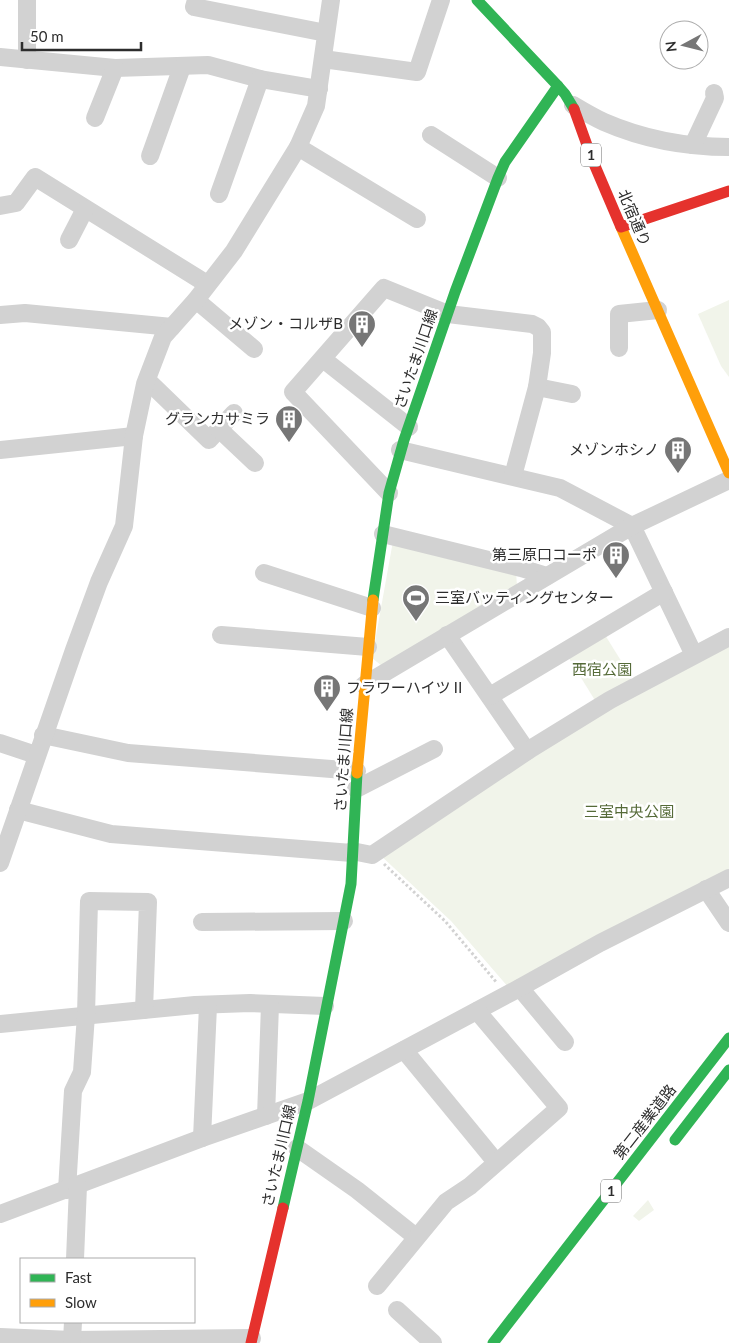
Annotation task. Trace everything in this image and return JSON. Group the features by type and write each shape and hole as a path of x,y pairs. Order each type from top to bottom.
{"main road":[{"name":"北宿通り","path":"477,0 567,95 573,105 621,227 729,473"},
{"name":"さいたま川口線","path":"252,1340 308,1101 325,1006 351,884 356,780 364,685 372,608 389,493 400,450 498,178 505,162 558,86"},
{"path":"621,227 729,191"},
{"name":"第二産業道路","path":"493,1343 729,1038"},
{"path":"668,1148 729,1070"}],"street":[{"path":"27,0 27,60"},
{"path":"196,0 194,7 326,33"},
{"path":"0,863 36,755 99,582 124,526 134,436 147,380 163,337 196,300 234,250 298,147 316,106 331,0"},
{"path":"323,59 417,72 441,0"},
{"path":"0,57 115,68 208,65 260,80 318,89"},
{"path":"150,156 182,67"},
{"path":"95,118 115,68"},
{"path":"219,194 260,80"},
{"path":"693,145 715,98 714,93"},
{"path":"573,105 604,122 661,140 693,145 729,147"},
{"path":"431,135 498,178"},
{"path":"298,147 417,218"},
{"path":"0,206 16,203 35,177 207,284"},
{"path":"69,240 85,209"},
{"path":"389,493 293,392 384,288 448,314 538,326 542,332 543,339 537,387 513,476"},
{"path":"196,300 254,349"},
{"path":"619,348 619,314 658,310"},
{"path":"0,315 25,313 172,328"},
{"path":"323,359 409,427"},
{"path":"147,380 209,440 234,413"},
{"path":"537,387 572,394"},
{"path":"219,429 255,463"},
{"path":"0,450 134,436"},
{"path":"400,450 560,488 632,526 694,655"},
{"path":"364,685 632,526 729,480"},
{"path":"383,534 547,576"},
{"path":"264,573 372,608"},
{"path":"490,696 664,592"},
{"path":"221,635 368,648"},
{"path":"448,635 527,751"},
{"path":"18,810 111,834 373,854 527,751 610,700 729,637"},
{"path":"44,735 128,753 356,780 434,749"},
{"path":"0,743 36,755"},
{"path":"0,1214 202,1138 308,1101 600,943 729,878"},
{"path":"706,888 729,923"},
{"path":"76,1258 72,1188 73,1091 82,1072 86,1015 89,901 148,902 144,1010"},
{"path":"202,922 344,921"},
{"path":"514,991 565,1042"},
{"path":"0,1024 195,1005 325,1006"},
{"path":"266,1116 270,1005"},
{"path":"202,1138 208,1006"},
{"path":"377,1286 446,1202 470,1186 560,1108 477,1011"},
{"path":"404,1050 496,1162"},
{"path":"297,1148 357,1190 416,1237"},
{"path":"397,1310 433,1343"},
{"path":"72,1340 73,1323"},
{"path":"0,1338 33,1341 252,1340"}],"path":[{"path":"373,854 445,921 514,991"}],"green space":[{"path":"729,300 729,377 721,366 698,314"},
{"name":"三室バッティングセンター","path":"393,541 516,572 517,586 382,666 372,658"},
{"name":"西宿公園","path":"605,635 633,680 596,702 567,655"},
{"name":"三室中央公園","path":"729,643 729,873 509,988 451,921 379,854 608,708"},
{"path":"648,1200 654,1210 639,1221 633,1216"}],"traffic: fast":[{"path":"477,0 558,86"},
{"path":"373,600 389,493 404,440 455,292 498,178 505,162 558,86 574,109"},
{"path":"283,1208 308,1101 351,884 357,773"},
{"path":"493,1343 729,1038"},
{"path":"675,1140 729,1070"}],"traffic: slow":[{"path":"621,227 729,473"},
{"path":"357,773 373,600"}],"traffic: jam":[{"path":"574,109 592,159 621,227 729,191"},
{"path":"251,1343 283,1208"}],"place":[{"name":"メゾン・コルザB","path":"362,348"},
{"name":"グランカサミラ","path":"289,443"},
{"name":"メゾンホシノ","path":"678,474"},
{"name":"第三原口コーポ","path":"616,579"},
{"name":"三室バッティングセンター","path":"416,622"},
{"name":"フラワーハイツⅡ","path":"327,712"}]}
